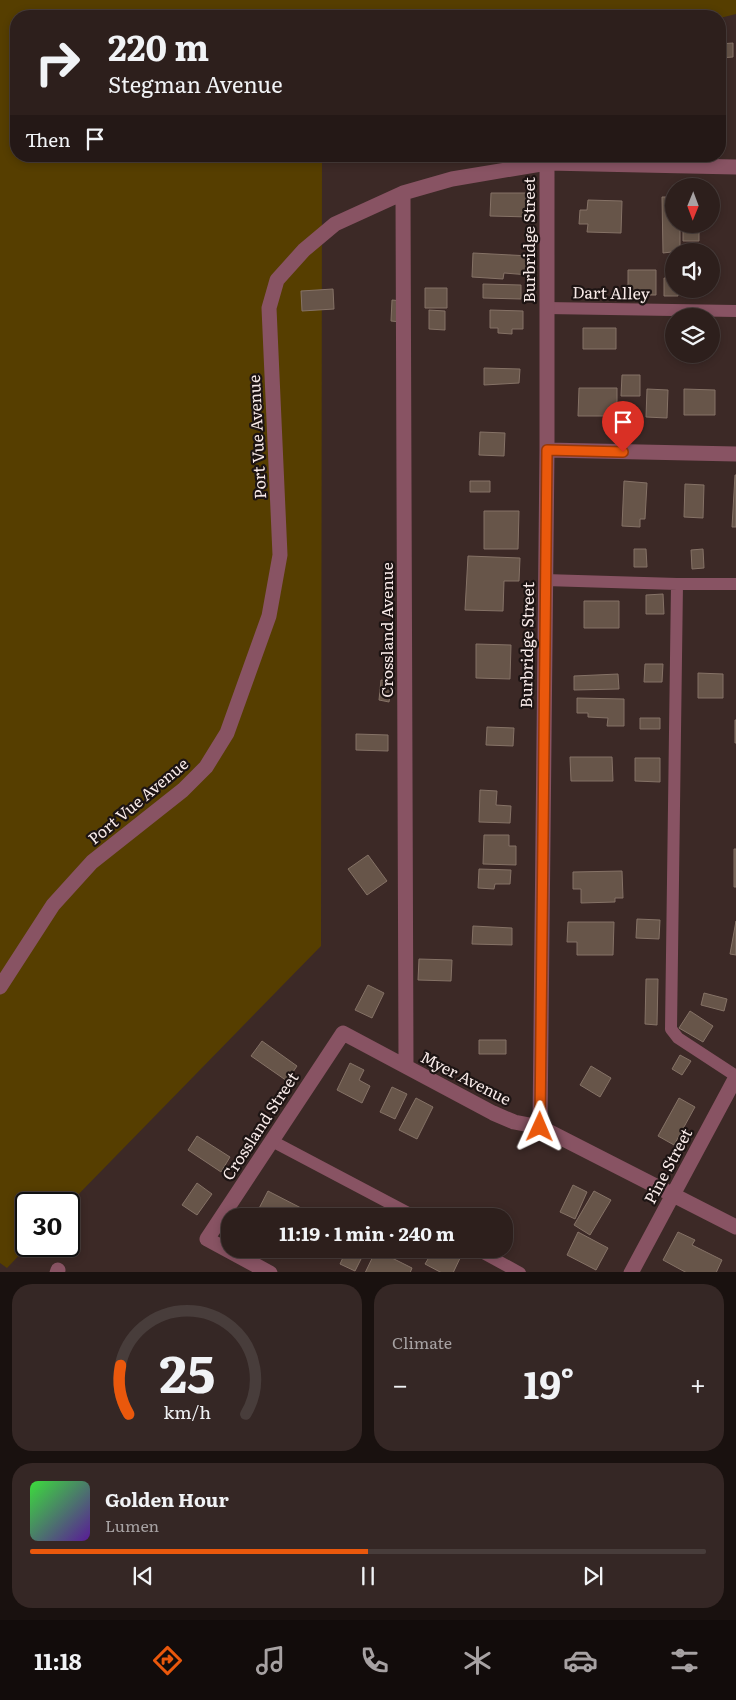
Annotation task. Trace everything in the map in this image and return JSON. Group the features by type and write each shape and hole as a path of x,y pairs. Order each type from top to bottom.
{"street":[{"name":"Port Vue Avenue","path":"0,987 53,905 92,862 183,790 206,767 227,732 269,616 280,555 269,308 277,280 304,250 335,224 403,193 452,180 546,163 736,167"},
{"name":"Burbridge Street","path":"540,1127 547,450 546,163"},
{"name":"Crossland Avenue","path":"403,193 406,1066"},
{"path":"547,450 736,454"},
{"name":"Myer Avenue","path":"343,1032 492,1113 514,1122 540,1127 736,1227"},
{"name":"Crossland Street","path":"270,1272 207,1240 343,1032"},
{"name":"Pine Street","path":"631,1272 736,1076"}],"lane":[{"name":"Dart Alley","path":"546,308 736,311"},
{"path":"545,580 736,584"},
{"path":"677,584 670,1029 678,1038 736,1076"},
{"path":"272,1141 399,1208"},
{"path":"493,1258 520,1272"}],"shaded area":[{"path":"0,0 736,0 736,14 726,16 726,10 10,10 10,162 322,162 321,946 80,1193 15,1192 15,1257 18,1257 7,1268 0,1263"}],"building":[{"path":"733,43 733,57 726,58 726,44"},
{"path":"491,193 531,193 530,217 490,216"},
{"path":"662,197 665,197 665,233 680,233 680,243 665,243 665,253 663,253"},
{"path":"588,200 622,201 621,233 587,232 588,224 579,224 580,210 587,210"},
{"path":"683,233 699,233 699,241 683,241"},
{"path":"473,253 530,256 529,275 504,273 503,279 472,277"},
{"path":"628,270 656,270 656,295 628,295"},
{"path":"664,278 665,278 665,296"},
{"path":"483,284 521,285 521,299 483,298"},
{"path":"425,288 447,288 447,308 425,308"},
{"path":"333,289 334,309 302,311 301,291"},
{"path":"392,300 402,301 401,322 391,321"},
{"path":"429,310 445,311 445,330 429,329"},
{"path":"490,310 523,311 523,329 512,329 512,334 498,333 498,328 490,328"},
{"path":"583,328 616,328 616,349 583,349"},
{"path":"484,368 520,369 519,383 484,385"},
{"path":"622,375 640,375 640,396 621,396"},
{"path":"579,388 617,388 617,416 578,416"},
{"path":"647,389 668,390 667,418 646,417"},
{"path":"684,389 715,390 715,415 684,415"},
{"path":"480,432 505,433 504,456 479,455"},
{"path":"735,475 736,527 732,527"},
{"path":"470,481 490,481 490,492 470,492"},
{"path":"624,481 647,483 645,519 640,519 640,527 622,526"},
{"path":"685,484 704,485 703,518 684,517"},
{"path":"484,511 519,511 518,549 484,549"},
{"path":"634,549 646,549 647,567 634,567"},
{"path":"703,549 704,568 692,569 691,550"},
{"path":"468,556 520,558 519,581 504,581 503,611 465,610"},
{"path":"663,594 664,614 646,614 646,595"},
{"path":"584,601 619,601 619,628 584,628"},
{"path":"476,644 511,645 510,679 476,678"},
{"path":"645,664 663,664 662,682 644,682"},
{"path":"698,673 723,674 723,698 698,698"},
{"path":"618,674 619,689 574,690 574,676"},
{"path":"381,680 392,682 389,702 379,700"},
{"path":"577,698 624,699 624,726 607,726 608,718 588,717 588,713 577,713"},
{"path":"640,718 660,718 660,729 640,729"},
{"path":"736,720 736,743 735,743"},
{"path":"487,727 514,728 513,746 486,745"},
{"path":"356,734 388,735 388,751 356,750"},
{"path":"570,757 612,757 613,781 571,781"},
{"path":"635,758 660,758 660,782 635,781"},
{"path":"480,790 497,791 496,805 511,806 510,823 479,822"},
{"path":"484,835 509,835 509,846 516,846 516,865 483,864"},
{"path":"734,849 736,849 736,887 734,887"},
{"path":"368,855 387,881 367,895 348,869"},
{"path":"479,869 511,870 510,884 495,884 494,889 478,888"},
{"path":"622,871 623,898 615,898 615,902 581,903 581,889 573,889 573,872"},
{"path":"637,919 660,920 659,939 636,938"},
{"path":"736,921 736,955 730,954"},
{"path":"568,922 614,922 613,955 577,955 577,942 567,942"},
{"path":"473,926 512,928 512,945 472,944"},
{"path":"419,959 452,960 451,981 418,980"},
{"path":"646,979 658,979 657,1025 645,1024"},
{"path":"368,985 384,993 372,1018 355,1010"},
{"path":"704,993 727,999 724,1011 701,1005"},
{"path":"690,1011 713,1026 703,1042 679,1028"},
{"path":"479,1040 506,1040 506,1054 479,1054"},
{"path":"262,1041 297,1066 287,1081 251,1056"},
{"path":"680,1055 691,1061 682,1075 672,1069"},
{"path":"350,1063 364,1070 359,1080 370,1086 362,1103 337,1090"},
{"path":"591,1066 611,1078 600,1097 580,1085"},
{"path":"392,1087 407,1094 395,1119 380,1112"},
{"path":"416,1098 433,1107 417,1139 399,1130"},
{"path":"679,1098 695,1107 674,1145 658,1136"},
{"path":"197,1136 230,1157 221,1172 188,1150"},
{"path":"197,1183 212,1194 197,1215 182,1205"},
{"path":"573,1185 587,1192 575,1219 560,1212"},
{"path":"268,1191 301,1208 259,1208"},
{"path":"594,1191 611,1200 590,1235 574,1225"},
{"path":"578,1232 608,1248 596,1270 567,1255"},
{"path":"678,1232 695,1240 692,1245 722,1260 716,1272 685,1272 663,1260"},
{"path":"343,1258 362,1258 355,1271 340,1264"},
{"path":"372,1258 392,1258 412,1268 410,1272 365,1272"},
{"path":"429,1258 460,1258 453,1272 440,1272 425,1264"}],"route":[{"path":"540,1127 547,450 623,452"}]}
